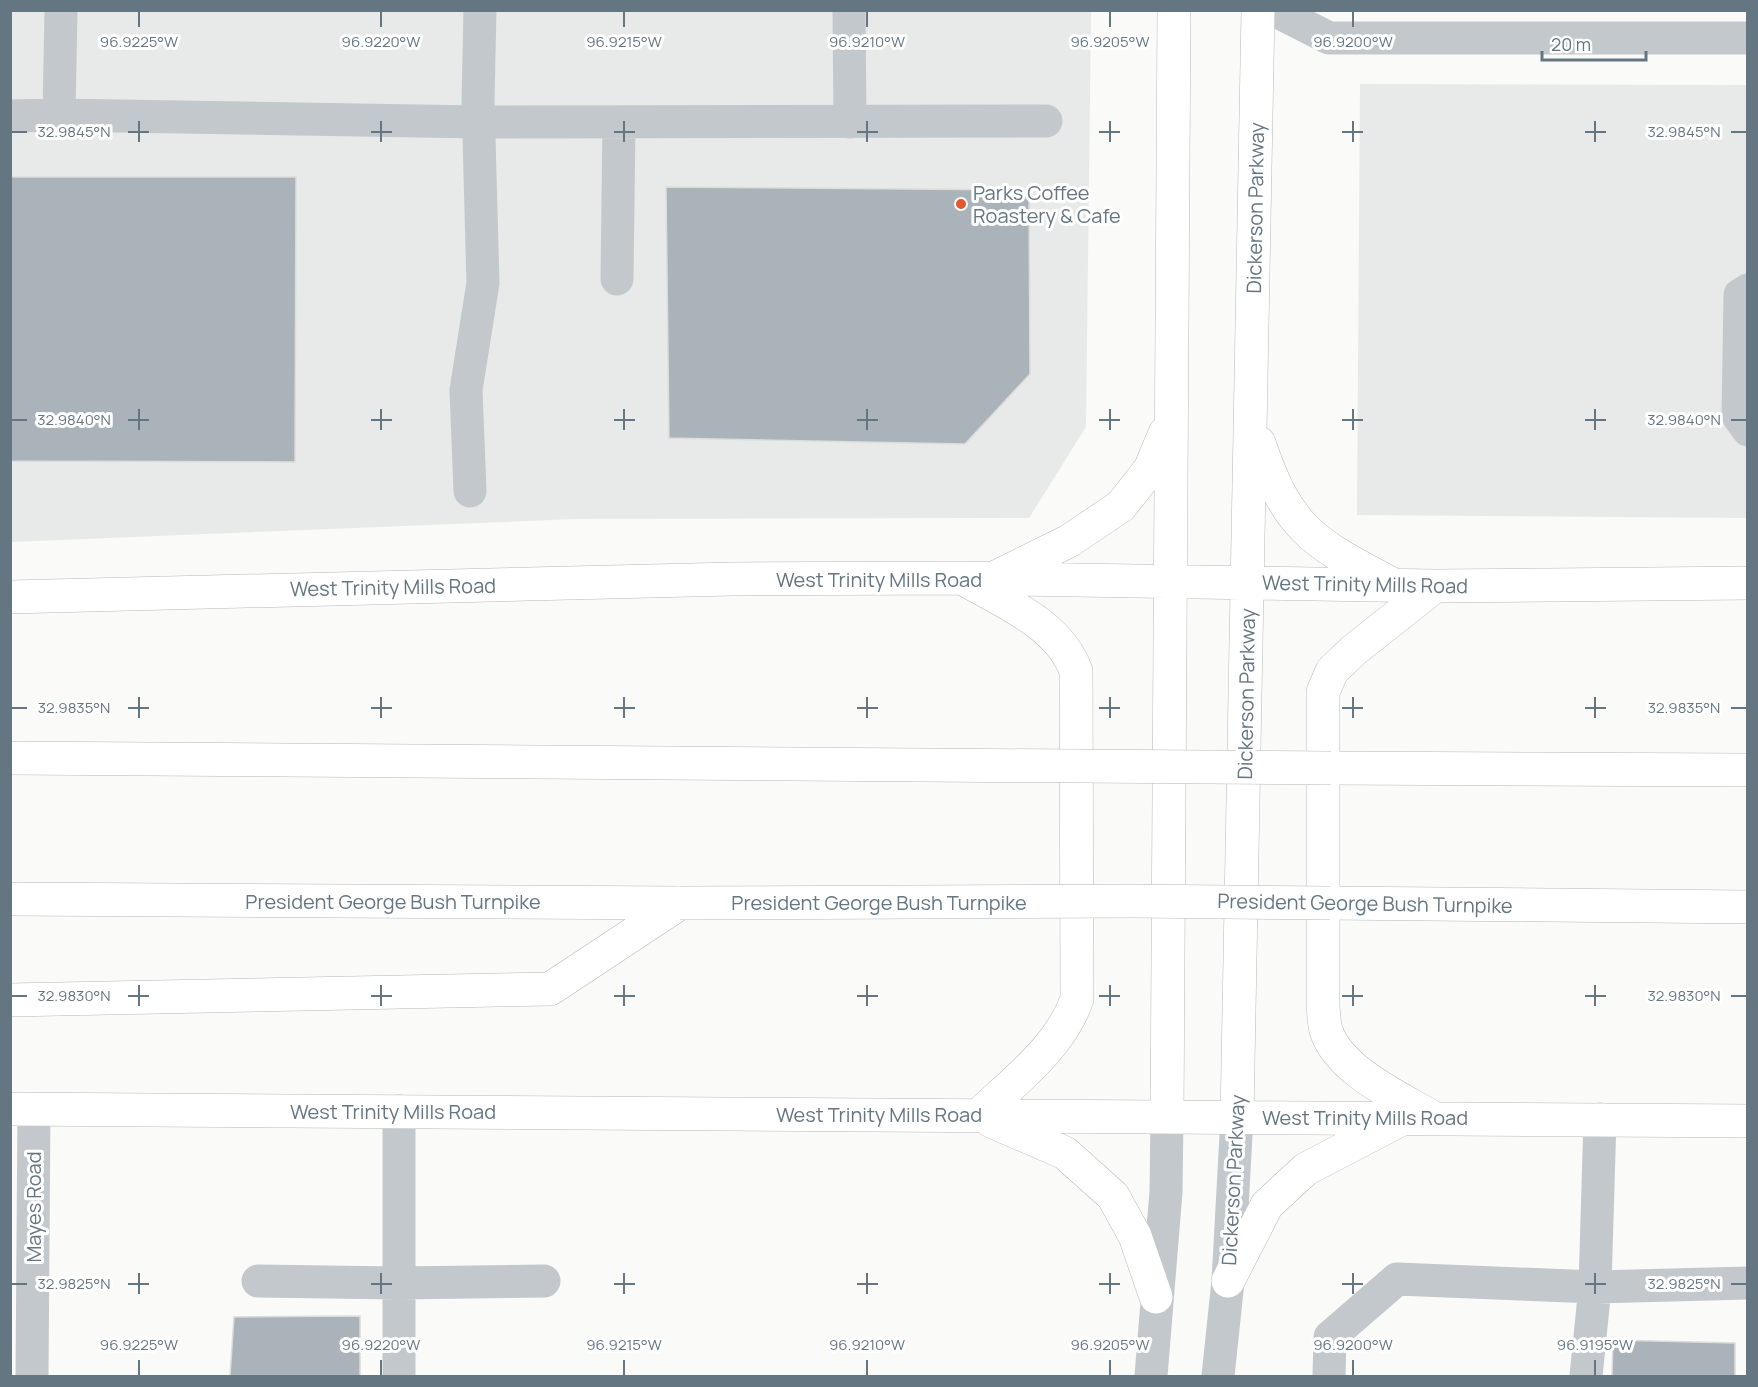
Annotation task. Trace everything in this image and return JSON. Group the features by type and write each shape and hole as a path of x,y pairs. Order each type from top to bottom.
{"main road":[{"path":"1167,1116 1174,10"},
{"name":"Dickerson Parkway","path":"1237,1117 1249,583 1258,10"},
{"path":"994,579 1069,541 1121,506 1150,469 1170,420"},
{"path":"1252,424 1270,477 1298,525 1326,549 1394,585"},
{"path":"962,578 1021,612 1053,635 1069,652 1076,671 1077,999 1070,1021 1058,1038 979,1115 1065,1153 1113,1196 1135,1236 1156,1297"},
{"name":"West Trinity Mills Road","path":"10,597 732,579 962,578 1435,586 1748,583"},
{"path":"1228,1281 1267,1205 1306,1169 1417,1118 1356,1070 1336,1049 1326,1030 1323,1007 1323,692 1332,671 1354,650 1435,586"},
{"path":"10,758 1748,770"},
{"name":"President George Bush Turnpike","path":"10,899 680,903 1133,901 1748,907"},
{"path":"10,1000 550,989 680,903"},
{"name":"West Trinity Mills Road","path":"22,1109 1748,1121"}],"street":[{"path":"59,116 61,10"},
{"path":"470,490 466,390 483,283 478,122 480,10"},
{"path":"849,10 849,122"},
{"path":"1274,10 1329,38 1748,38"},
{"path":"10,116 478,122 1046,121"},
{"path":"617,279 619,122"},
{"path":"1748,290 1740,295 1738,416 1748,430"},
{"name":"Mayes Road","path":"22,1109 32,1377"},
{"path":"399,1111 399,1377"},
{"path":"1151,1377 1166,1192 1167,1116"},
{"name":"Dickerson Parkway","path":"1218,1377 1228,1281 1237,1117"},
{"path":"1586,1377 1595,1287 1600,1119"},
{"path":"1329,1377 1330,1337 1397,1279 1595,1287 1748,1283"},
{"path":"258,1281 398,1283 544,1281"}],"shaded area":[{"path":"10,11 1091,11 1086,427 1029,518 575,519 11,542"},
{"path":"1360,84 1747,85 1747,518 1357,515"}],"building":[{"path":"10,177 296,177 295,462 10,461"},
{"path":"666,187 1029,190 1030,374 965,444 669,438"},
{"path":"360,1316 360,1376 230,1376 234,1317"},
{"path":"1613,1340 1735,1343 1735,1376 1612,1376"}],"place":[{"name":"Parks Coffee Roastery & Cafe","path":"961,204"}]}
